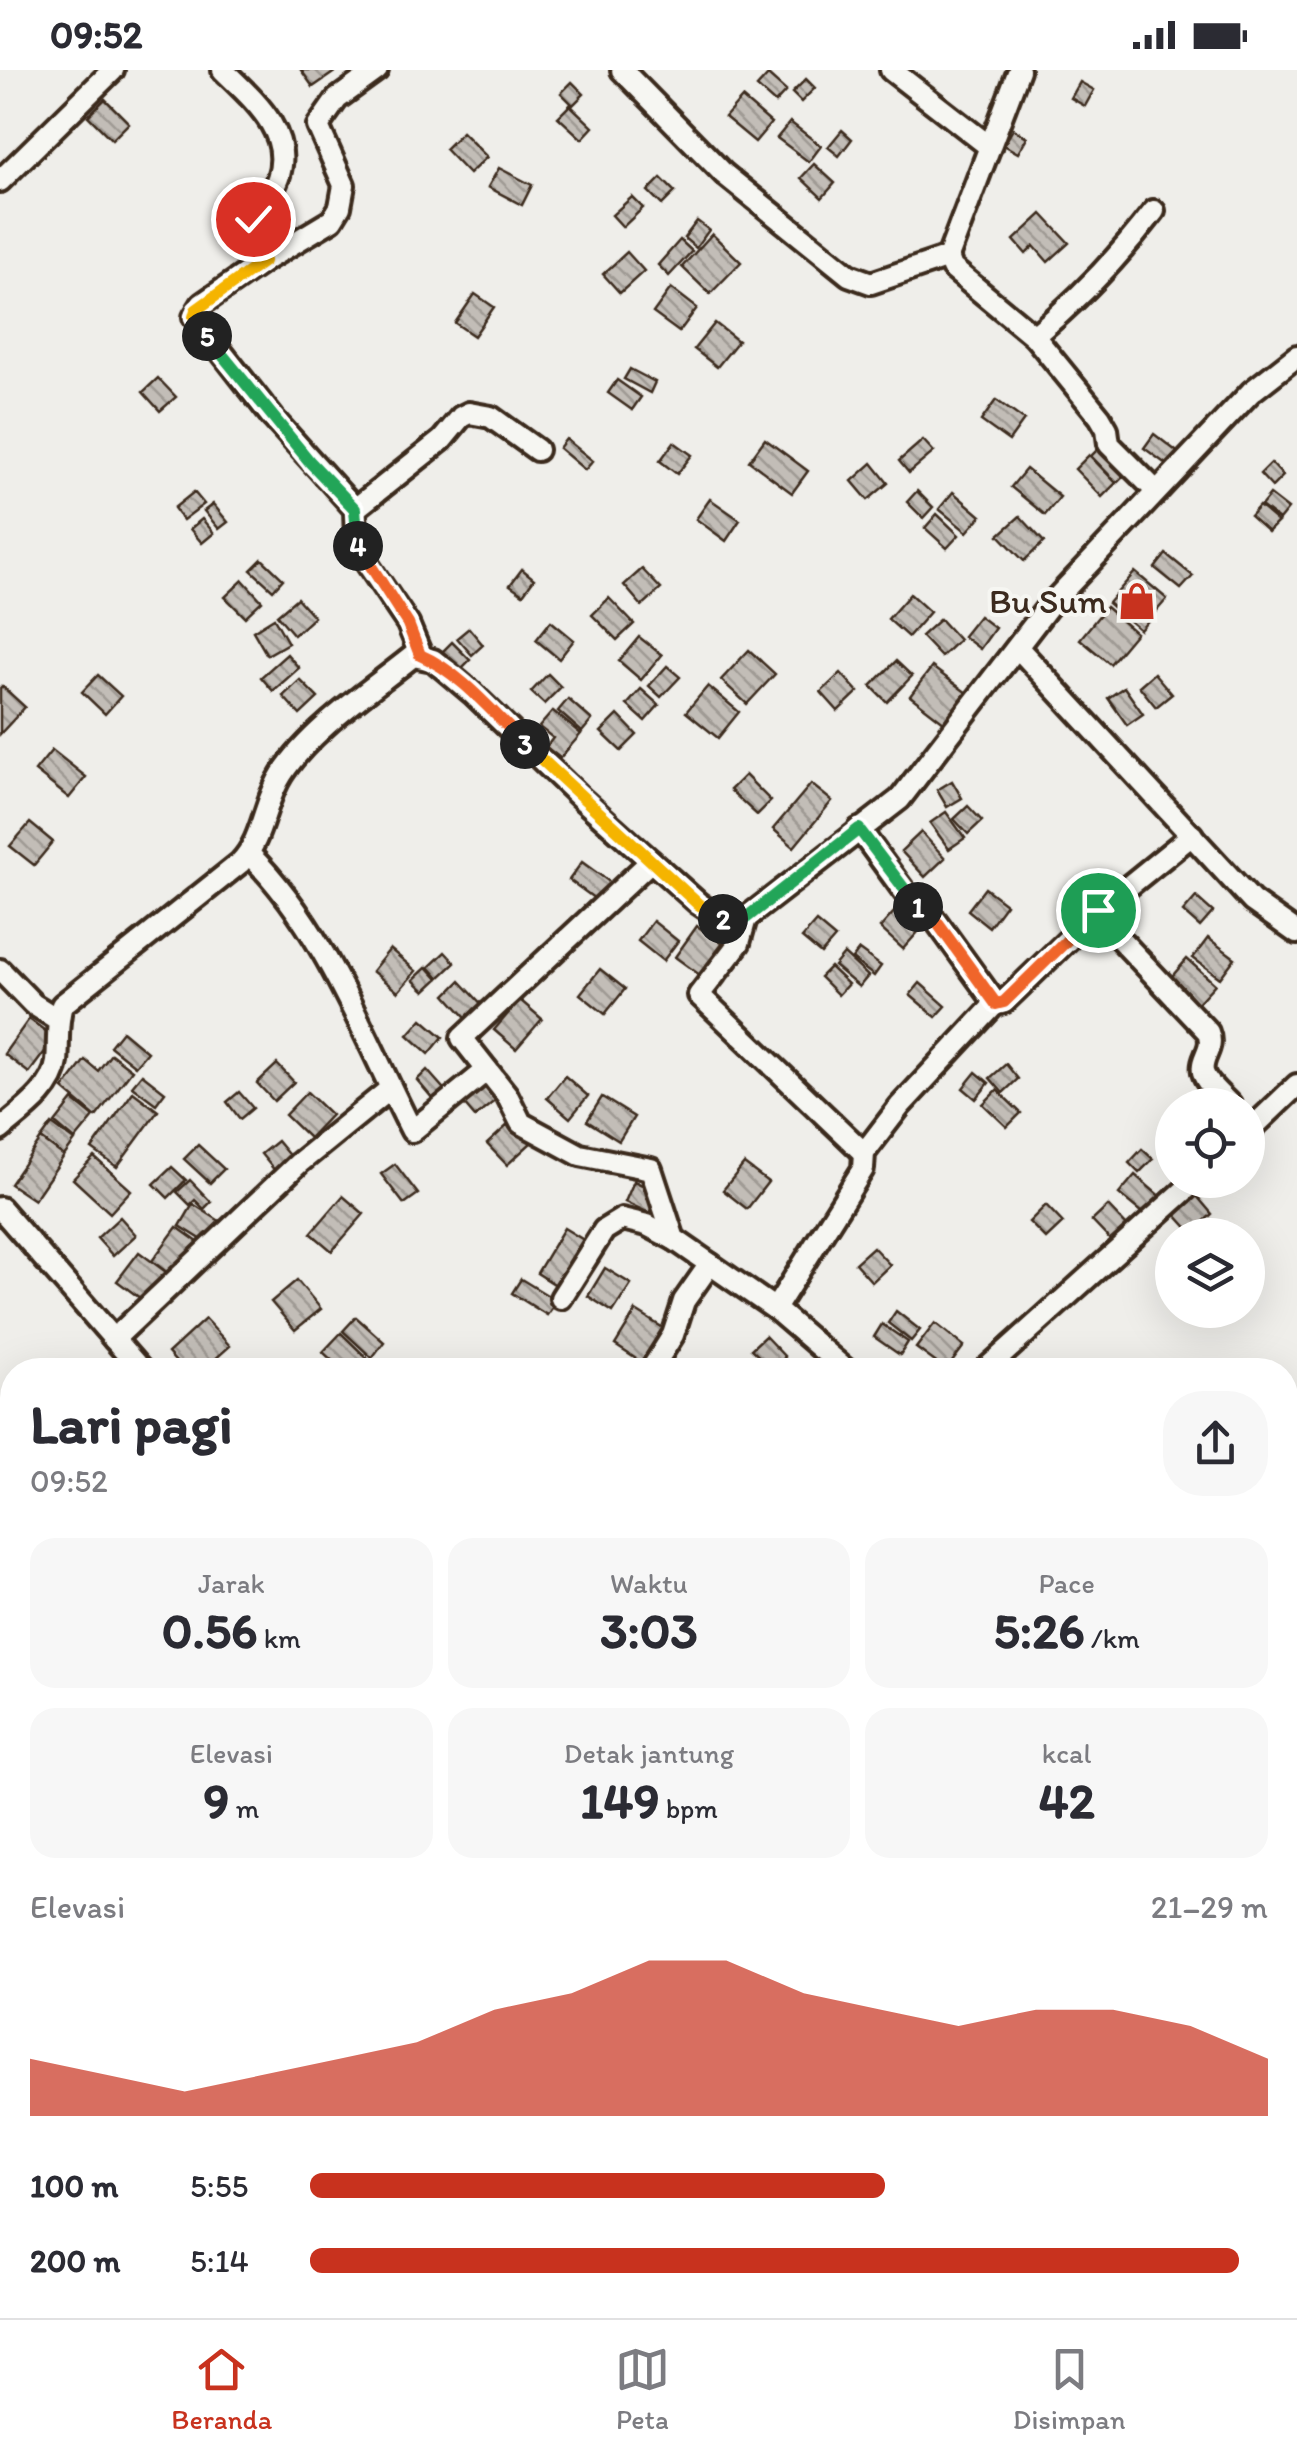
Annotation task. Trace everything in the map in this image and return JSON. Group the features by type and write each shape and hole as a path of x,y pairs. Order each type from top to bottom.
{"street":[{"path":"0,181 113,70"},
{"path":"223,70 263,109 280,140 279,177 251,228 264,261"},
{"path":"376,70 337,99 318,126 344,185 340,208 332,220 202,304 194,317 273,418 355,509 356,542 408,624 420,655"},
{"path":"622,70 724,174 849,275 871,284 948,257"},
{"path":"892,70 990,147"},
{"path":"1019,70 948,257 952,268 1034,336 1100,417 1109,444 1156,491"},
{"path":"1034,336 1077,300 1126,248 1154,211"},
{"path":"0,1130 50,1082 57,1066 62,1004 249,854 282,772 306,744 413,656 434,660 698,904 720,918 746,918 900,798 1047,608 1252,392 1297,356"},
{"path":"355,509 442,440 469,413 490,418 537,450"},
{"path":"1018,648 1252,900 1297,933"},
{"path":"859,829 911,901 936,921 995,1004"},
{"path":"775,1309 863,1169 864,1153 900,1106 995,1004 1004,1002 1098,910 1192,835"},
{"path":"249,854 267,871 306,924 412,1132 487,1070"},
{"path":"651,862 462,1038 508,1095 521,1123 539,1136 580,1155 651,1169 674,1239"},
{"path":"1098,910 1102,920 1208,1032 1212,1044 1202,1068 1214,1088"},
{"path":"746,918 739,943 699,994 864,1153"},
{"path":"0,970 33,1004 58,1018"},
{"path":"1265,1113 1297,1085"},
{"path":"114,1339 299,1163 390,1088"},
{"path":"999,1358 1176,1198"},
{"path":"0,1208 131,1358"},
{"path":"561,1298 604,1230 622,1219 646,1225 674,1239 775,1309 832,1358"},
{"path":"658,1358 672,1335 684,1301 710,1264"}],"building":[{"path":"301,70 336,70 336,71 313,87"},
{"path":"768,75 786,91 775,103 757,87"},
{"path":"806,79 815,88 801,102 792,93"},
{"path":"572,82 584,94 573,105 561,93"},
{"path":"1080,82 1094,90 1085,106 1071,98"},
{"path":"742,98 771,123 755,142 725,117"},
{"path":"105,99 129,123 112,140 88,116"},
{"path":"570,105 593,127 582,139 558,117"},
{"path":"790,122 821,146 809,162 777,138"},
{"path":"1013,129 1027,137 1018,153 1004,145"},
{"path":"842,130 852,139 839,156 828,147"},
{"path":"462,132 487,157 469,174 445,149"},
{"path":"814,164 835,183 822,198 801,178"},
{"path":"499,168 532,185 522,205 488,187"},
{"path":"661,178 675,192 662,205 648,191"},
{"path":"632,197 643,208 623,227 612,215"},
{"path":"1042,214 1069,243 1048,262 1034,246 1026,254 1014,240"},
{"path":"697,221 709,230 696,248 684,238"},
{"path":"712,234 741,262 710,294 682,267"},
{"path":"680,240 692,251 669,276 658,265"},
{"path":"627,252 644,271 620,293 603,274"},
{"path":"671,288 697,308 679,332 653,313"},
{"path":"475,294 494,307 474,336 455,323"},
{"path":"715,323 738,341 717,367 694,349"},
{"path":"630,369 655,382 650,393 624,379"},
{"path":"158,378 176,397 160,411 143,392"},
{"path":"617,380 641,397 632,410 608,393"},
{"path":"996,400 1024,420 1009,441 981,421"},
{"path":"1154,434 1180,454 1170,467 1144,448"},
{"path":"566,439 593,461 585,470 559,448"},
{"path":"765,439 808,471 792,493 749,461"},
{"path":"923,440 934,452 909,473 899,461"},
{"path":"674,442 692,455 677,474 660,461"},
{"path":"1103,444 1129,471 1117,483 1091,456"},
{"path":"1089,455 1116,483 1102,497 1075,469"},
{"path":"872,463 888,483 868,500 852,481"},
{"path":"1271,463 1283,476 1272,487 1260,474"},
{"path":"1026,469 1060,497 1045,515 1011,487"},
{"path":"917,491 933,507 923,518 907,502"},
{"path":"194,492 204,504 183,520 174,508"},
{"path":"953,492 981,516 967,532 939,509"},
{"path":"1270,495 1288,509 1279,520 1261,506"},
{"path":"710,499 740,520 726,541 696,519"},
{"path":"213,504 228,522 219,529 204,511"},
{"path":"1259,506 1278,522 1268,532 1250,516"},
{"path":"937,514 959,535 947,548 925,528"},
{"path":"1020,516 1044,542 1024,561 999,535"},
{"path":"202,519 214,533 202,543 190,529"},
{"path":"1166,554 1193,576 1181,589 1155,568"},
{"path":"262,559 283,579 273,590 251,570"},
{"path":"522,569 534,579 523,594 510,585"},
{"path":"642,569 661,589 642,606 624,585"},
{"name":"Bu Sum","path":"1135,572 1167,599 1140,630 1108,603"},
{"path":"243,580 262,601 245,617 225,597"},
{"path":"910,594 930,612 908,637 888,619"},
{"path":"297,598 314,617 294,635 277,615"},
{"path":"609,598 634,624 617,640 592,615"},
{"path":"1106,607 1136,633 1110,664 1080,639"},
{"path":"979,616 995,628 980,649 963,636"},
{"path":"274,618 288,643 267,655 253,631"},
{"path":"940,619 959,640 941,657 921,636"},
{"path":"551,621 574,640 559,659 536,640"},
{"path":"469,628 483,645 472,655 457,638"},
{"path":"639,637 662,655 641,680 619,661"},
{"path":"452,642 470,660 460,670 442,652"},
{"path":"749,650 775,674 747,704 721,680"},
{"path":"287,654 299,668 273,691 261,677"},
{"path":"896,661 912,676 887,702 871,686"},
{"path":"667,666 680,677 661,697 649,686"},
{"path":"932,667 971,696 949,726 910,696"},
{"path":"841,673 858,692 838,711 821,692"},
{"path":"1154,673 1172,694 1156,707 1139,686"},
{"path":"548,674 561,687 544,704 531,692"},
{"path":"98,675 121,696 105,714 82,692"},
{"path":"300,680 318,698 300,715 283,696"},
{"path":"708,686 739,712 718,738 686,712"},
{"path":"1124,687 1143,714 1127,725 1108,698"},
{"path":"0,688 25,707 0,734"},
{"path":"641,689 659,705 645,721 627,705"},
{"path":"568,699 592,720 582,732 558,711"},
{"path":"553,711 581,734 560,758 546,747 553,738 539,727"},
{"path":"618,715 637,735 621,751 601,732"},
{"path":"52,750 86,777 69,798 35,771"},
{"path":"745,775 771,801 757,815 730,790"},
{"path":"952,781 962,798 947,807 937,790"},
{"path":"811,784 832,801 794,847 773,829"},
{"path":"968,806 982,821 968,834 954,819"},
{"path":"946,812 965,838 949,849 930,823"},
{"path":"30,823 53,842 34,865 10,846"},
{"path":"921,832 945,858 925,877 901,851"},
{"path":"582,862 611,883 598,901 569,880"},
{"path":"985,888 1006,904 989,927 968,910"},
{"path":"1196,897 1213,912 1200,927 1183,912"},
{"path":"895,911 918,932 903,949 880,928"},
{"path":"653,921 678,941 663,961 638,941"},
{"path":"816,922 835,938 821,954 802,938"},
{"path":"697,926 726,946 704,978 675,957"},
{"path":"1208,938 1235,958 1220,978 1193,958"},
{"path":"390,949 416,971 398,992 372,971"},
{"path":"859,950 881,966 874,976 852,959"},
{"path":"445,952 455,963 439,978 429,967"},
{"path":"844,954 868,976 859,987 834,966"},
{"path":"1187,959 1215,984 1194,1007 1167,982"},
{"path":"427,967 438,979 425,991 413,980"},
{"path":"830,967 848,984 838,995 820,977"},
{"path":"600,969 625,989 605,1014 580,994"},
{"path":"460,981 487,1010 472,1024 446,995"},
{"path":"920,983 946,1006 936,1017 910,995"},
{"path":"520,1000 542,1019 516,1049 494,1030"},
{"path":"29,1019 55,1038 29,1073 4,1054"},
{"path":"422,1019 443,1037 429,1054 408,1035"},
{"path":"122,1031 147,1052 135,1066 110,1046"},
{"path":"111,1054 132,1070 96,1117 63,1089 85,1060 98,1071"},
{"path":"277,1064 294,1082 274,1101 257,1083"},
{"path":"1006,1064 1018,1079 1003,1093 990,1078"},
{"path":"427,1070 449,1095 438,1105 417,1080"},
{"path":"976,1072 989,1083 976,1099 963,1088"},
{"path":"142,1074 165,1092 156,1104 132,1086"},
{"path":"565,1076 588,1096 570,1118 547,1098"},
{"path":"491,1080 502,1095 475,1117 463,1103"},
{"path":"997,1090 1021,1113 1007,1127 983,1104"},
{"path":"133,1092 158,1111 117,1167 92,1149"},
{"path":"239,1092 253,1108 240,1119 227,1102"},
{"path":"307,1092 331,1115 309,1138 285,1115"},
{"path":"602,1097 634,1117 619,1141 587,1121"},
{"path":"73,1100 94,1117 75,1140 55,1123"},
{"path":"511,1122 531,1143 507,1165 487,1144"},
{"path":"52,1124 75,1141 64,1156 41,1139"},
{"path":"41,1139 64,1156 34,1200 10,1184"},
{"path":"277,1141 292,1159 276,1172 261,1154"},
{"path":"198,1145 224,1169 210,1183 184,1159"},
{"path":"1142,1149 1153,1159 1139,1173 1129,1163"},
{"path":"94,1157 131,1190 110,1213 73,1179"},
{"path":"395,1164 418,1194 404,1204 381,1174"},
{"path":"744,1164 768,1182 747,1209 723,1190"},
{"path":"172,1167 186,1180 168,1198 154,1184"},
{"path":"1135,1175 1155,1192 1155,1198 1163,1199 1148,1218 1119,1194"},
{"path":"190,1180 211,1202 204,1209 195,1200 190,1205 177,1192"},
{"path":"634,1181 659,1193 649,1213 625,1202"},
{"path":"343,1196 364,1214 332,1251 311,1233"},
{"path":"1193,1198 1199,1198 1212,1214 1208,1218 1179,1218 1175,1214"},
{"path":"193,1204 226,1225 212,1246 180,1226"},
{"path":"1046,1205 1063,1223 1046,1239 1029,1222"},
{"path":"1108,1206 1128,1227 1112,1242 1092,1221"},
{"path":"120,1217 136,1235 113,1256 97,1238"},
{"path":"177,1227 198,1242 173,1277 152,1261"},
{"path":"564,1228 590,1244 562,1289 537,1273"},
{"path":"873,1247 890,1265 872,1282 855,1263"},
{"path":"139,1252 166,1272 144,1301 117,1281"},
{"path":"605,1268 631,1284 613,1312 588,1296"},
{"path":"521,1279 557,1301 547,1315 512,1293"},
{"path":"297,1280 321,1309 295,1330 271,1302"},
{"path":"636,1311 668,1331 652,1358 635,1358 615,1345"},
{"path":"896,1311 920,1330 911,1341 888,1323"},
{"path":"356,1317 384,1342 372,1358 343,1331"},
{"path":"205,1319 230,1346 216,1358 172,1358 168,1353"},
{"path":"935,1323 964,1346 955,1358 930,1358 916,1348"},
{"path":"882,1324 908,1342 900,1355 874,1337"},
{"path":"341,1333 367,1358 329,1358 323,1352"},
{"path":"765,1336 785,1357 760,1358 751,1349"}],"place":[{"name":"Bu Sum","path":"1137,601"}],"route":[{"path":"253,219 251,234 264,261 202,304 194,317 198,326 310,462 355,509 356,542 408,624 420,655 434,660 472,694 698,904 720,918 746,918 859,829 911,901 936,921 996,1004 1004,1002 1098,910"}]}
